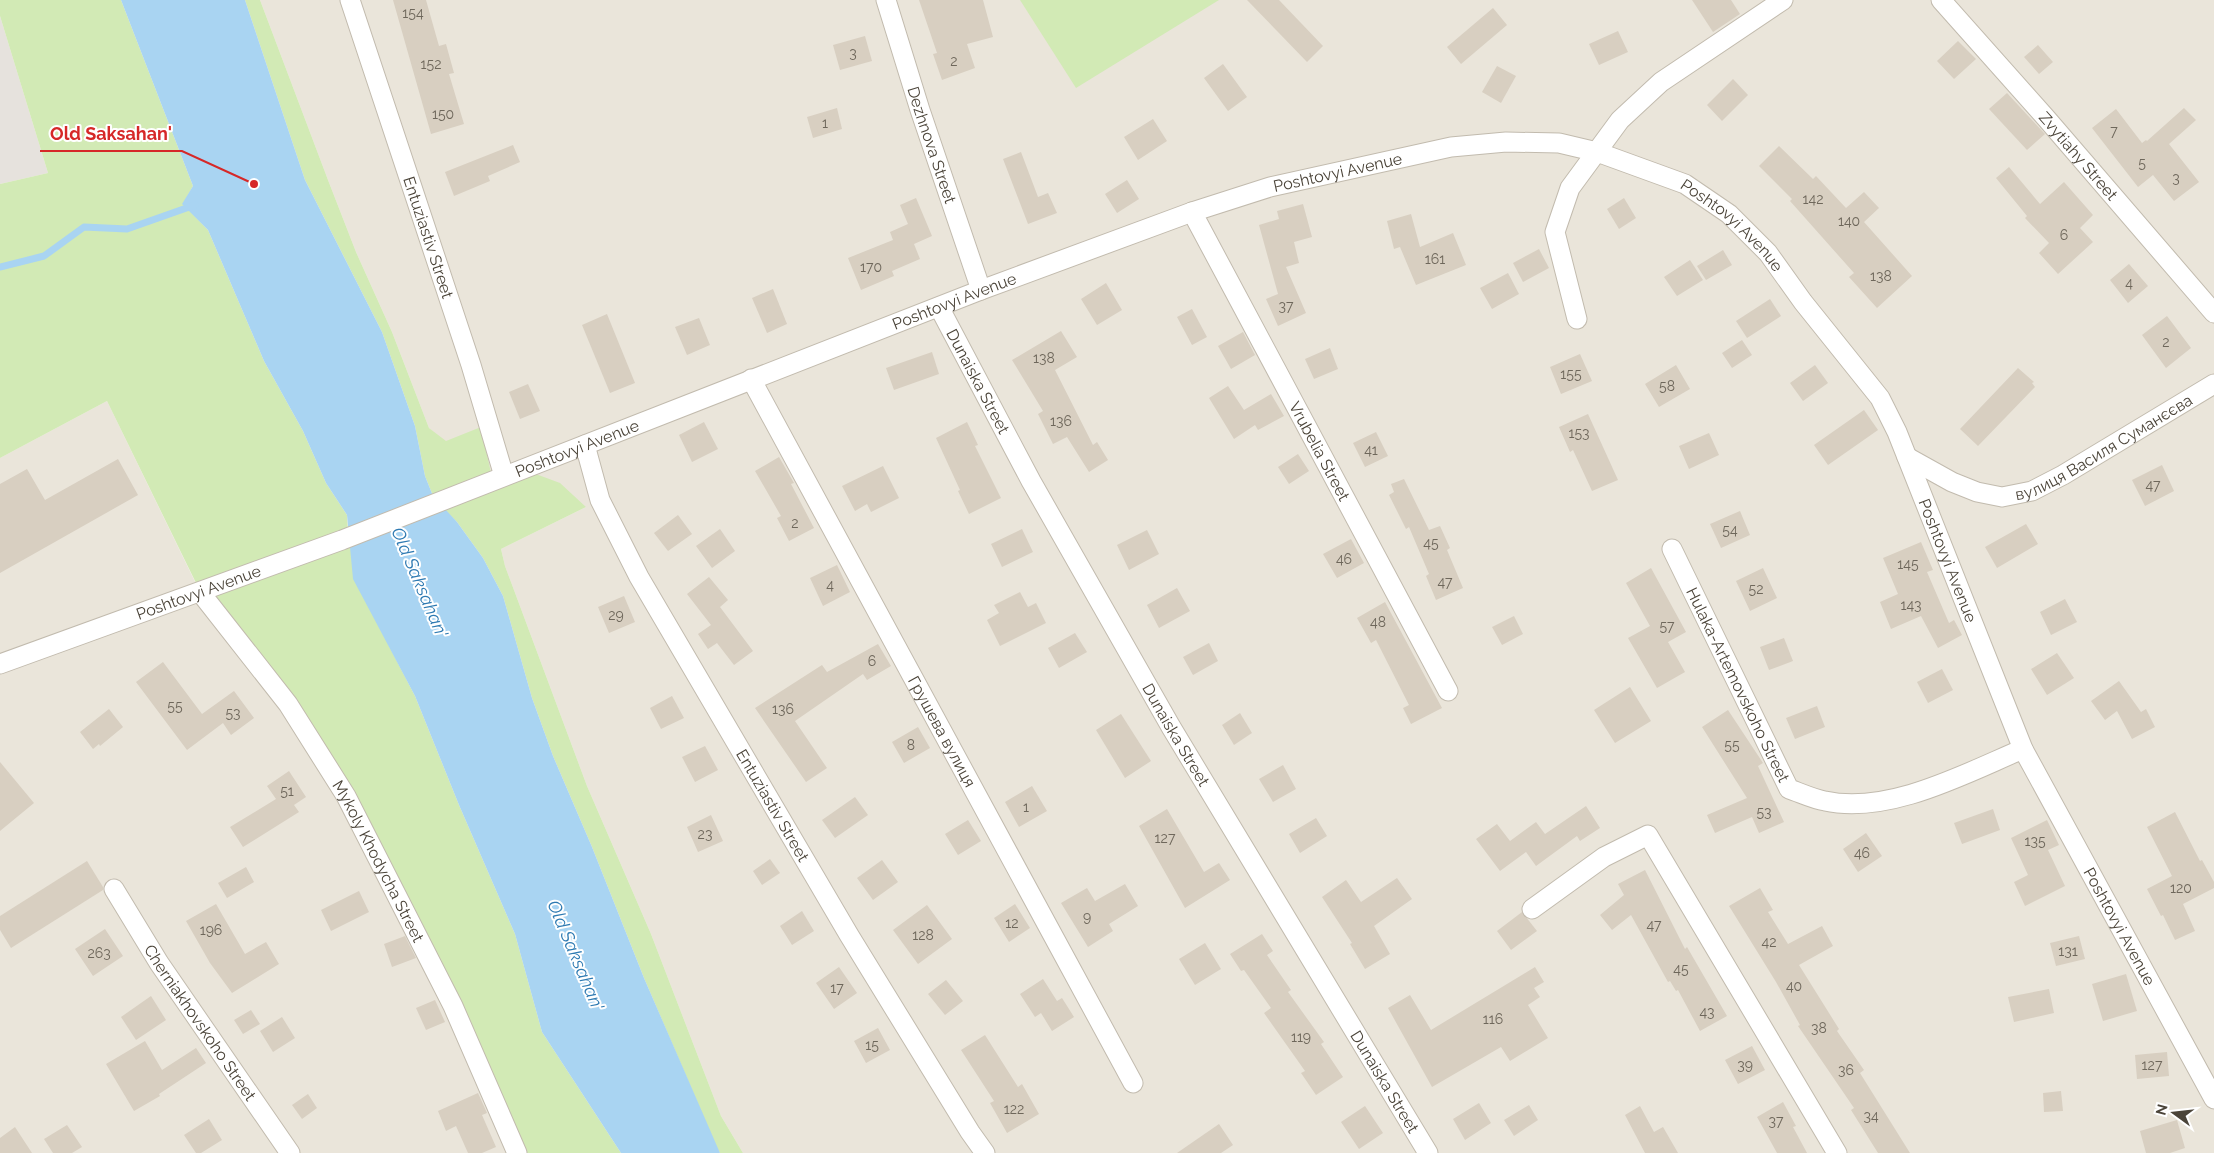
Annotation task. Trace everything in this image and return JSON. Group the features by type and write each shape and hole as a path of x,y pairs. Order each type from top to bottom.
{"street":[{"name":"Entuziastiv Street","path":"350,0 471,365 504,476"},
{"name":"Dezhnova Street","path":"886,0 920,110 981,290"},
{"path":"1577,319 1555,232 1570,188 1620,120 1662,82 1783,0"},
{"name":"Zvytiahy Street","path":"1941,0 2046,118 2214,313"},
{"name":"Poshtovyi Avenue","path":"0,664 342,540 981,290 1192,212 1270,187 1451,147 1506,142 1559,143 1597,152 1685,184 1729,214 1768,253 1803,302 1880,398 1907,457 2023,748 2214,1099"},
{"name":"Vrubelia Street","path":"1192,212 1448,690"},
{"name":"Dunaiska Street","path":"939,307 1031,481 1166,718 1428,1153"},
{"name":"Грушева вулиця","path":"751,379 1133,1083"},
{"name":"вулиця Василя Суманєєва","path":"1907,457 1952,482 1977,492 2002,497 2032,491 2063,475 2214,384"},
{"name":"Entuziastiv Street","path":"585,446 600,500 639,577 849,935 970,1132 985,1153"},
{"name":"Hulaka-Artemovskoho Street","path":"1672,549 1789,789 1826,801 1853,804 1890,800 1946,782 2023,748"},
{"name":"Mykoly Khodycha Street","path":"200,592 288,704 346,796 454,1006 517,1153"},
{"path":"1532,909 1604,857 1648,835 1837,1153"},
{"name":"Cherniakhovskoho Street","path":"114,889 159,964 290,1153"}],"shaded area":[{"path":"260,0 2214,0 2214,1153 743,1153 721,1116 651,934 587,786 505,566 501,549 586,507 495,487 429,428 392,332 356,252"},
{"path":"0,16 48,173 0,184"},
{"path":"107,401 200,592 346,796 517,1153 0,1153 0,458"}],"green space":[{"path":"0,0 121,0 193,186 183,204 208,230 264,361 303,431 326,483 347,515 348,532 197,585 107,401 0,458 0,184 48,173 0,16"},
{"path":"245,0 260,0 356,252 392,332 429,428 446,441 481,427 491,473 433,496 425,476 415,426 382,332 305,180"},
{"path":"1020,0 1219,0 1076,88"},
{"path":"533,473 560,483 586,507 501,549 505,566 587,786 651,934 721,1116 743,1153 720,1153 717,1148 644,978 592,847 553,756 532,698 503,596 483,558 457,522 443,508"},
{"path":"351,544 389,646 415,696 459,805 515,934 542,1032 621,1153 517,1153 346,796 204,597"}],"water":[{"path":"121,0 245,0 305,180 382,332 415,426 425,476 433,496 457,522 483,558 503,596 532,698 553,756 592,847 644,978 720,1153 621,1153 542,1032 515,934 459,805 415,696 353,579 347,515 326,483 303,431 264,361 208,230 182,204 193,186"}],"building":[{"path":"393,0 426,0 439,46 446,44 454,73 449,74 464,124 431,134"},
{"path":"919,0 983,0 993,37 967,44 975,68 942,80 933,54 937,53"},
{"path":"1247,0 1279,0 1323,46 1307,62"},
{"path":"1692,0 1731,0 1740,14 1713,32"},
{"path":"1493,8 1507,25 1461,64 1447,47"},
{"path":"1618,31 1628,52 1599,65 1589,44"},
{"path":"865,36 872,61 840,70 833,45"},
{"path":"1958,41 1976,59 1954,79 1937,61"},
{"path":"2038,45 2053,62 2039,74 2024,57"},
{"path":"1223,64 1247,97 1228,111 1204,78"},
{"path":"1497,66 1516,76 1501,103 1482,92"},
{"path":"1733,79 1748,95 1722,121 1707,105"},
{"path":"2007,93 2045,134 2027,150 1989,109"},
{"path":"837,108 842,129 813,138 807,117"},
{"path":"2184,108 2196,120 2169,144 2199,182 2174,201 2153,175 2138,187 2092,128 2116,109 2142,143 2147,141"},
{"path":"1153,119 1167,141 1138,160 1124,137"},
{"path":"513,145 520,162 488,176 490,181 454,196 445,172"},
{"path":"1779,146 1813,179 1816,176 1846,208 1864,192 1879,208 1864,222 1912,276 1877,308 1849,277 1854,273 1790,201 1792,199 1759,166"},
{"path":"1021,152 1038,197 1048,193 1057,213 1028,224 1003,159"},
{"path":"2009,167 2040,204 2064,182 2093,215 2080,228 2093,242 2058,274 2039,253 2049,243 2025,218 2027,216 1996,178"},
{"path":"1127,180 1139,199 1117,213 1105,194"},
{"path":"916,198 932,236 914,244 920,259 892,271 894,276 861,290 848,258 893,240 890,232 908,224 900,205"},
{"path":"1624,198 1636,218 1619,229 1607,209"},
{"path":"1303,204 1312,237 1294,242 1299,263 1286,267 1306,313 1278,326 1266,299 1278,294 1259,225 1279,219 1277,211"},
{"path":"1411,214 1420,247 1453,233 1466,265 1416,285 1400,247 1394,249 1387,221"},
{"path":"1539,249 1549,268 1523,282 1513,263"},
{"path":"1723,250 1732,265 1706,280 1697,266"},
{"path":"1690,260 1703,280 1677,296 1664,277"},
{"path":"2129,264 2148,286 2128,303 2110,280"},
{"path":"1508,273 1519,294 1492,309 1480,288"},
{"path":"1106,283 1122,310 1097,325 1081,299"},
{"path":"773,289 787,324 767,333 752,298"},
{"path":"1770,299 1781,316 1747,338 1736,321"},
{"path":"1192,309 1207,337 1192,345 1177,317"},
{"path":"607,314 635,383 610,393 582,325"},
{"path":"2167,316 2191,348 2166,368 2142,335"},
{"path":"699,318 710,345 687,355 675,327"},
{"path":"1061,331 1077,357 1055,370 1093,445 1097,442 1108,460 1089,472 1067,437 1053,444 1038,414 1043,411 1012,360"},
{"path":"1243,332 1255,355 1231,369 1218,346"},
{"path":"1742,340 1752,355 1732,368 1722,353"},
{"path":"1330,348 1338,369 1314,379 1305,359"},
{"path":"932,352 939,374 894,390 886,368"},
{"path":"1580,354 1592,381 1561,394 1550,367"},
{"path":"1676,365 1690,389 1659,407 1645,384"},
{"path":"1815,365 1828,383 1803,401 1790,383"},
{"path":"2018,368 2034,382 2032,383 2035,387 1978,446 1960,429"},
{"path":"528,384 540,411 520,419 509,392"},
{"path":"1228,386 1244,410 1271,394 1284,416 1258,430 1255,425 1234,439 1209,398"},
{"path":"1864,410 1878,430 1828,465 1814,445"},
{"path":"1588,414 1618,480 1592,491 1573,450 1570,452 1559,427"},
{"path":"704,422 718,449 692,462 679,435"},
{"path":"967,422 978,445 975,446 1001,498 969,514 936,438"},
{"path":"1376,432 1388,456 1365,467 1353,443"},
{"path":"1709,433 1719,455 1689,469 1679,446"},
{"path":"1298,454 1309,471 1289,484 1278,467"},
{"path":"779,457 794,483 791,484 814,528 789,541 777,518 781,516 755,471"},
{"path":"118,459 138,495 0,573 0,484 27,469 45,500"},
{"path":"2162,465 2174,491 2145,506 2132,480"},
{"path":"883,466 899,498 871,512 867,504 855,511 842,486"},
{"path":"1404,479 1429,530 1440,526 1450,548 1447,550 1463,588 1436,600 1426,576 1429,574 1409,527 1406,529 1389,495 1394,492 1391,484"},
{"path":"1740,511 1750,535 1721,548 1710,524"},
{"path":"678,515 692,534 668,551 654,533"},
{"path":"2026,524 2038,544 1997,568 1985,547"},
{"path":"720,529 735,551 712,568 696,546"},
{"path":"1022,529 1033,552 1002,567 991,544"},
{"path":"1147,530 1159,554 1129,570 1117,545"},
{"path":"1351,539 1364,563 1337,578 1323,554"},
{"path":"1921,542 1933,570 1927,572 1949,623 1954,620 1962,635 1938,648 1921,616 1891,629 1880,602 1898,594 1883,558"},
{"path":"837,565 850,592 823,606 810,578"},
{"path":"1651,568 1686,632 1668,642 1685,672 1657,688 1628,638 1650,626 1626,583"},
{"path":"1763,568 1777,598 1750,611 1736,581"},
{"path":"709,577 728,600 720,607 753,651 734,665 717,643 708,649 698,634 711,625 687,594"},
{"path":"1177,588 1190,611 1159,628 1147,605"},
{"path":"1020,592 1028,607 1036,603 1046,623 1000,646 987,620 999,613 994,605"},
{"path":"624,596 635,622 609,633 598,607"},
{"path":"2065,599 2077,622 2051,635 2040,612"},
{"path":"1385,602 1442,708 1411,724 1403,708 1409,705 1376,640 1371,643 1357,618"},
{"path":"1514,616 1523,634 1502,645 1492,627"},
{"path":"1075,633 1087,652 1059,668 1048,648"},
{"path":"1784,638 1793,661 1769,670 1760,647"},
{"path":"1209,643 1218,661 1193,675 1183,657"},
{"path":"878,644 891,666 867,680 863,674 795,721 827,768 806,782 755,708 822,665 827,672"},
{"path":"2057,653 2074,678 2047,695 2031,669"},
{"path":"163,662 202,714 234,691 254,718 231,735 223,723 187,750 136,682"},
{"path":"1942,669 1953,690 1928,703 1917,682"},
{"path":"2119,681 2141,712 2146,709 2155,727 2132,739 2117,711 2105,720 2091,701"},
{"path":"1630,687 1651,721 1615,743 1594,710"},
{"path":"672,696 684,718 661,729 650,708"},
{"path":"1817,706 1825,727 1795,739 1786,718"},
{"path":"109,709 123,727 100,746 99,744 93,749 80,732"},
{"path":"1728,710 1763,763 1758,766 1784,822 1759,833 1752,817 1715,833 1707,815 1747,798 1702,727"},
{"path":"1240,713 1252,733 1234,745 1222,725"},
{"path":"1121,714 1151,761 1125,778 1096,730"},
{"path":"918,727 930,748 904,763 892,742"},
{"path":"705,746 718,770 695,782 682,757"},
{"path":"0,762 34,803 0,831"},
{"path":"1283,765 1296,789 1273,802 1259,779"},
{"path":"289,771 306,797 294,805 299,812 243,847 230,827 276,799 267,786"},
{"path":"1032,786 1047,811 1019,827 1005,802"},
{"path":"855,797 868,815 835,838 822,820"},
{"path":"1586,806 1600,828 1580,841 1577,836 1536,866 1526,852 1500,871 1476,839 1497,824 1510,841 1536,822 1545,834"},
{"path":"1167,809 1204,872 1219,863 1230,880 1185,908 1139,826"},
{"path":"1993,809 2000,830 1962,844 1954,823"},
{"path":"2175,812 2200,861 2202,860 2214,882 2214,888 2183,904 2195,931 2175,940 2163,915 2161,916 2147,889 2172,876 2147,827"},
{"path":"711,815 723,841 698,852 687,827"},
{"path":"1316,818 1327,836 1300,853 1289,834"},
{"path":"968,820 981,841 958,855 945,834"},
{"path":"2047,820 2059,845 2048,850 2065,886 2025,906 2014,882 2028,875 2011,838"},
{"path":"1866,833 1882,856 1858,872 1843,849"},
{"path":"770,859 780,873 762,885 753,871"},
{"path":"882,860 898,882 873,900 857,878"},
{"path":"87,861 103,890 11,948 0,930 0,916"},
{"path":"246,867 254,882 227,898 218,883"},
{"path":"1645,870 1685,949 1687,947 1727,1016 1700,1031 1678,990 1676,991 1670,981 1668,982 1631,915 1612,930 1600,915 1624,895 1618,884"},
{"path":"1397,878 1412,899 1374,926 1390,954 1365,969 1350,944 1352,943 1322,897 1346,880 1361,902"},
{"path":"1125,884 1138,906 1109,924 1113,931 1088,947 1061,903 1087,888 1095,901"},
{"path":"1760,888 1773,910 1768,912 1788,944 1822,926 1833,946 1799,965 1839,1029 1837,1031 1864,1070 1860,1073 1910,1153 1878,1153 1851,1110 1854,1108 1798,1026 1800,1025 1776,982 1729,906"},
{"path":"359,891 369,912 331,931 321,910"},
{"path":"216,904 245,954 266,942 279,964 232,993 210,963 186,921"},
{"path":"1015,904 1030,928 1009,942 994,918"},
{"path":"927,905 952,939 918,964 893,930"},
{"path":"802,911 814,931 792,945 780,926"},
{"path":"1522,912 1537,931 1511,950 1497,931"},
{"path":"105,929 123,956 93,976 75,949"},
{"path":"1262,934 1273,951 1267,955 1291,990 1288,992 1324,1042 1321,1044 1343,1077 1316,1095 1301,1073 1305,1071 1264,1013 1271,1008 1244,970 1241,971 1230,954"},
{"path":"405,936 416,958 392,967 384,944"},
{"path":"2079,936 2085,959 2056,966 2050,943"},
{"path":"1205,943 1221,969 1195,985 1179,959"},
{"path":"839,967 857,993 834,1009 816,983"},
{"path":"1535,967 1544,982 1534,988 1540,997 1528,1005 1548,1038 1510,1061 1501,1047 1432,1087 1388,1008 1410,995 1431,1030"},
{"path":"2126,974 2137,1011 2103,1021 2092,984"},
{"path":"1043,979 1057,1001 1062,998 1074,1017 1052,1031 1041,1013 1035,1017 1020,994"},
{"path":"946,980 963,1001 945,1015 928,994"},
{"path":"2049,989 2054,1013 2014,1022 2008,997"},
{"path":"151,996 166,1020 136,1040 121,1017"},
{"path":"435,1000 445,1022 426,1030 416,1008"},
{"path":"251,1010 260,1024 243,1034 234,1020"},
{"path":"282,1017 295,1038 273,1052 260,1031"},
{"path":"878,1028 890,1050 866,1063 854,1041"},
{"path":"985,1035 1018,1087 1022,1084 1039,1114 1007,1133 990,1103 994,1101 961,1050"},
{"path":"145,1041 162,1070 196,1048 206,1063 159,1094 160,1096 134,1111 106,1064"},
{"path":"1752,1046 1765,1070 1738,1084 1725,1060"},
{"path":"2167,1052 2169,1076 2137,1079 2135,1055"},
{"path":"2061,1091 2063,1111 2044,1112 2043,1093"},
{"path":"478,1093 487,1113 482,1115 496,1147 482,1153 468,1153 456,1126 446,1131 438,1111"},
{"path":"308,1094 317,1108 302,1119 292,1105"},
{"path":"1783,1102 1796,1126 1793,1127 1807,1153 1777,1153 1757,1117"},
{"path":"1479,1103 1491,1123 1465,1140 1453,1119"},
{"path":"1529,1105 1538,1120 1514,1136 1504,1120"},
{"path":"1365,1106 1383,1133 1359,1149 1341,1122"},
{"path":"1640,1106 1654,1132 1663,1127 1678,1153 1645,1153 1625,1115"},
{"path":"209,1119 222,1140 201,1153 196,1153 184,1135"},
{"path":"2177,1120 2185,1148 2170,1153 2146,1153 2140,1131"},
{"path":"1219,1124 1233,1145 1221,1153 1177,1153"},
{"path":"67,1125 82,1147 72,1153 53,1153 44,1139"},
{"path":"15,1127 32,1153 0,1153 0,1138"}],"waterway":[{"path":"0,267 44,256 84,227 127,229 195,205"}],"place":[{"name":"Old Saksahan'","path":"254,184"}]}
